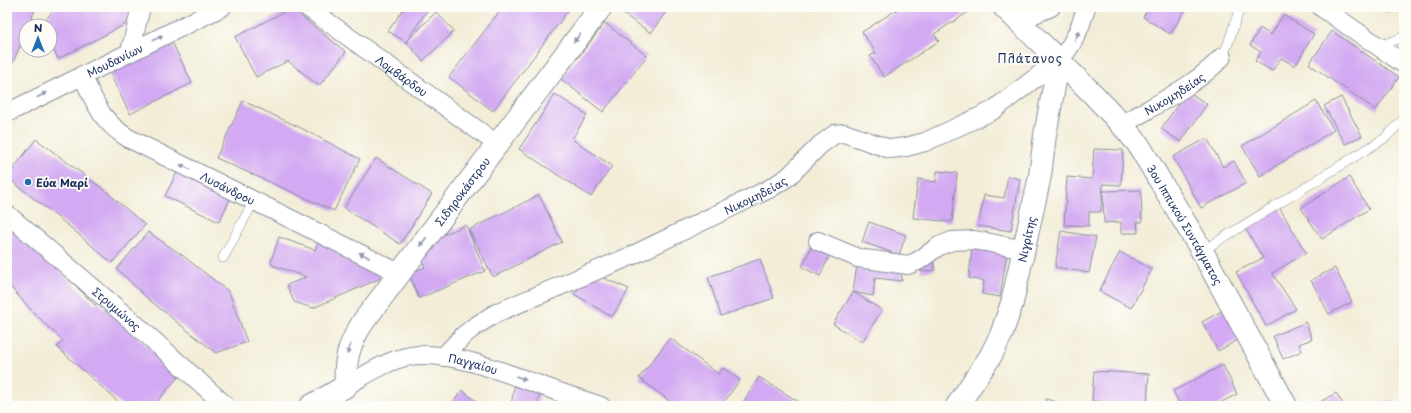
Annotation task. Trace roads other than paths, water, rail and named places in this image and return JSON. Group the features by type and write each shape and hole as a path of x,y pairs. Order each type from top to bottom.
{"street":[{"path":"130,52 141,7"},
{"name":"Μουδανίων","path":"7,113 222,7"},
{"name":"Λομβάρδου","path":"307,7 497,144"},
{"name":"Σιδηροκάστρου","path":"346,386 345,371 347,354 351,343 363,322 601,7"},
{"path":"1011,14 1051,7"},
{"path":"1060,60 1068,51 1081,27 1086,7"},
{"path":"1322,7 1404,64"},
{"name":"3ου Ιππικού Συντάγματος","path":"1011,14 1060,60 1122,125 1142,150 1202,250 1286,406"},
{"name":"Νικομηδείας","path":"1122,125 1195,80 1209,70 1222,57"},
{"name":"Νιγρίτης","path":"957,406 986,363 996,345 1012,303 1040,176 1045,135 1060,60"},
{"name":"Νικομηδείας","path":"443,357 474,326 496,313 631,256 769,188 788,177 820,145 838,133 844,133 878,146 890,148 906,147 920,143 935,138 992,111 1060,60"},
{"name":"Λυσάνδρου","path":"82,75 106,121 128,138 399,273"},
{"name":"Στρυμώνος","path":"7,214 133,322 226,406"},
{"path":"818,241 858,258 908,265 918,261 939,246 952,241 973,240 1024,250"},
{"name":"Παγγαίου","path":"346,386 398,359 410,356 443,357 473,363 600,406"},
{"path":"311,406 346,386"}],"lane":[{"path":"1222,57 1230,40 1241,7"},
{"path":"1378,46 1404,37"},
{"path":"1202,250 1385,138 1392,133 1404,119"},
{"path":"223,258 254,201"}],"place":[{"name":"Εύα Μαρί","path":"28,182"}],"district":[{"name":"Πλάτανος","path":"1030,58"}]}
